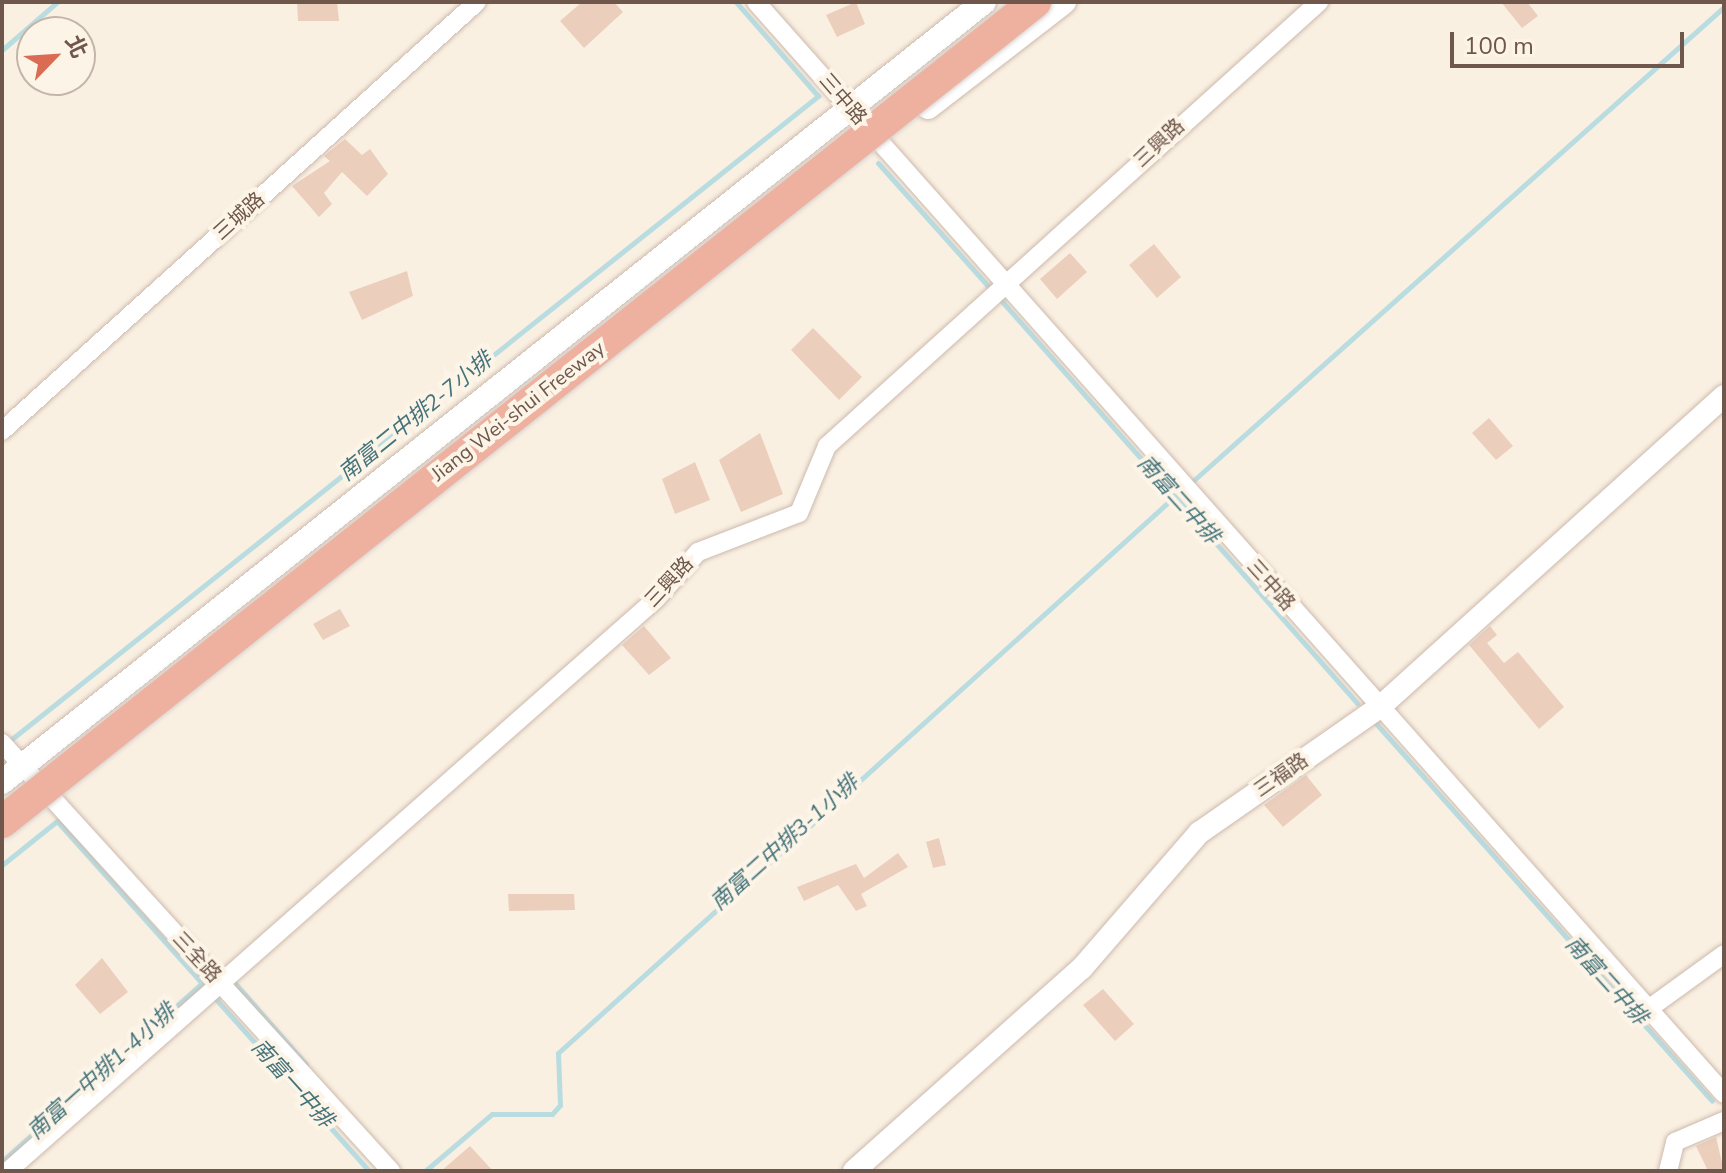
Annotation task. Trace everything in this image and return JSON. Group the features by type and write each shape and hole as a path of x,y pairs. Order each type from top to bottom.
{"highway":[{"name":"Jiang Wei-shui Freeway","path":"2,799 1009,2"},
{"name":"Jiang Wei-shui Freeway","path":"2,822 1035,2"}],"main road":[{"path":"2,782 850,105 984,2"},
{"path":"2,835 1064,2"}],"street":[{"name":"三城路","path":"2,431 477,2"},
{"name":"三中路","path":"756,2 850,105 1003,287 1381,706 1724,1094"},
{"name":"三興路","path":"8,1171 656,599 698,552 799,513 827,446 1319,2"},
{"name":"三福路","path":"854,1171 1082,968 1199,833 1381,706 1724,396"},
{"name":"三全路","path":"2,743 391,1171"},
{"path":"1647,1010 1724,954"},
{"path":"1668,1171 1675,1142 1724,1121"}],"building":[{"path":"297,2 337,2 339,21 298,21"},
{"path":"582,2 614,2 623,12 584,48 560,21"},
{"path":"856,2 865,24 837,37 826,15"},
{"path":"1501,2 1527,2 1538,16 1522,28"},
{"path":"345,139 362,155 370,149 388,174 367,196 342,172 324,193 332,204 319,217 292,186 330,161 324,156"},
{"path":"1154,244 1181,277 1157,298 1129,265"},
{"path":"1070,253 1087,272 1057,299 1040,279"},
{"path":"407,271 413,296 362,320 349,292"},
{"path":"813,328 862,377 839,400 791,350"},
{"path":"1489,418 1513,446 1496,460 1472,433"},
{"path":"760,433 783,494 741,512 719,460"},
{"path":"695,462 710,500 675,514 662,479"},
{"path":"340,609 350,626 323,640 313,624"},
{"path":"644,626 671,658 649,675 622,645"},
{"path":"1490,626 1497,635 1487,643 1504,663 1518,652 1564,707 1539,729 1469,645"},
{"path":"1306,775 1322,795 1283,827 1264,805"},
{"path":"939,838 946,865 933,868 926,842"},
{"path":"898,853 908,867 861,894 867,906 856,911 838,885 804,901 797,887 856,864 864,878"},
{"path":"508,894 574,894 575,910 509,911"},
{"path":"102,958 128,992 100,1014 75,985"},
{"path":"1103,989 1134,1024 1115,1041 1083,1005"},
{"path":"1716,1137 1724,1171 1708,1171 1696,1146"},
{"path":"470,1146 493,1171 441,1171"}],"waterway":[{"path":"2,50 57,2"},
{"name":"南富二中排2-7小排","path":"13,738 818,96 736,2"},
{"path":"1194,480 1724,7"},
{"name":"南富二中排","path":"878,163 989,287"},
{"name":"南富二中排","path":"999,298 1357,703"},
{"name":"南富二中排3-1小排","path":"425,1171 492,1114 552,1114 560,1105 558,1053 1174,497"},
{"name":"南富二中排","path":"1372,719 1712,1101"},
{"name":"南富一中排","path":"2,865 57,821 202,983 2,1161"},
{"name":"南富一中排1-4小排","path":"233,981 306,1064"},
{"name":"南富一中排","path":"214,997 369,1171"}]}
